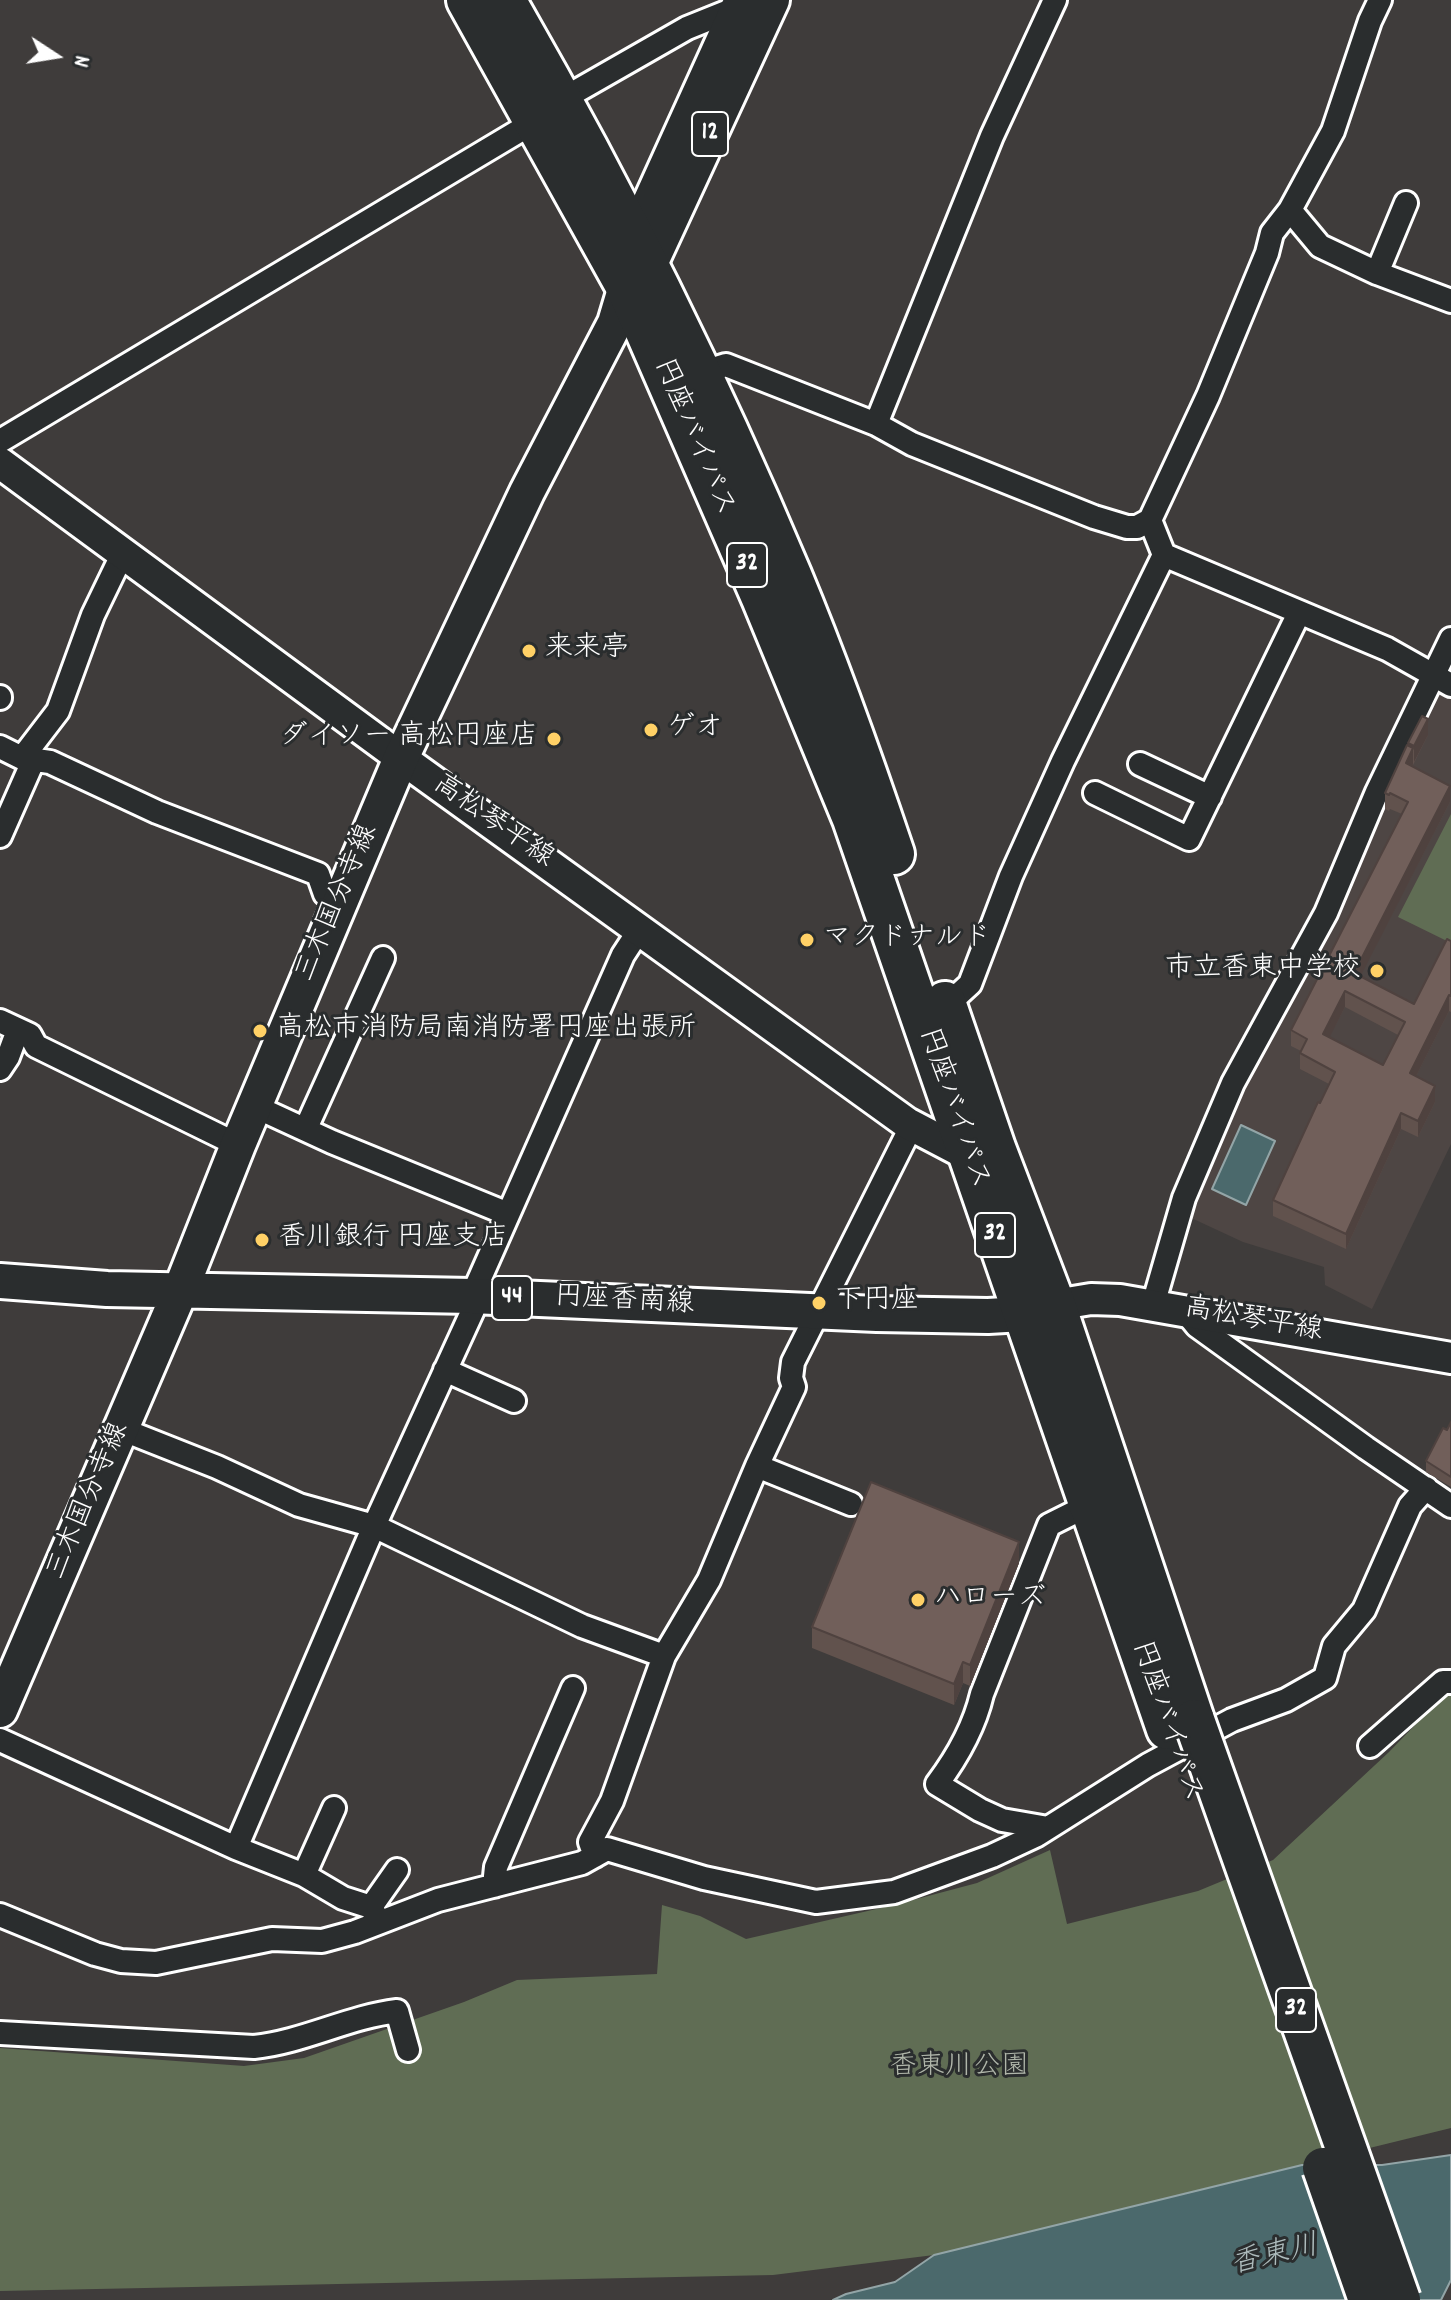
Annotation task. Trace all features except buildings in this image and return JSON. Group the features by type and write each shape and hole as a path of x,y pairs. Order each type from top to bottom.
{"highway":[{"name":"円座バイパス","path":"467,0 548,111 700,373 792,577 878,807 946,1006 981,1152"},
{"name":"円座バイパス","path":"505,0 548,111"},
{"name":"円座バイパス","path":"636,264 762,598 853,819 1039,1309 1180,1724 1369,2300"},
{"name":"円座バイパス","path":"1039,1309 1089,1505 1180,1724 1400,2300"}],"main road":[{"name":"三木国分寺線","path":"636,264 772,0"},
{"name":"三木国分寺線","path":"0,1710 181,1289 254,1106 401,758 527,492 615,323 740,3"},
{"name":"高松琴平線","path":"0,463 401,758 912,1125 981,1152"},
{"name":"円座香南線","path":"0,1281 107,1289 472,1296 819,1312 988,1316 1039,1309"},
{"name":"高松琴平線","path":"1039,1309 1091,1299 1153,1305 1451,1358"}],"street":[{"path":"876,424 992,136 1055,0"},
{"path":"700,373 726,365 876,424 912,444 1094,517 1127,527 1137,527 1150,520 1208,396 1267,253 1272,233 1290,210 1333,131 1380,0"},
{"path":"0,441 687,28 740,3"},
{"path":"1377,273 1406,203"},
{"path":"1290,210 1320,246 1377,273 1451,301"},
{"path":"1150,520 1164,555 1387,649 1442,680"},
{"path":"0,836 28,758 58,711 93,615 123,553"},
{"path":"946,1006 970,984 1011,876 1063,761 1164,555"},
{"path":"1095,793 1189,839 1299,613"},
{"path":"1153,1305 1184,1198 1233,1083 1326,913 1377,792 1442,680 1451,639"},
{"path":"0,747 28,758 50,762 157,812 318,874 325,894 339,902"},
{"path":"1140,764 1210,797"},
{"path":"236,1848 374,1526 473,1310 472,1296 508,1214 623,955 640,929"},
{"path":"306,1128 383,958"},
{"path":"0,1069 8,1057 9,1025 30,1035 36,1046 238,1145"},
{"path":"254,1106 332,1142 508,1214"},
{"path":"595,1856 590,1842 612,1801 664,1656 709,1580 794,1387 791,1378 793,1362 912,1125"},
{"path":"1184,1310 1197,1326 1451,1506"},
{"path":"445,1370 514,1401"},
{"path":"121,1429 217,1467 299,1505 374,1526 582,1626 664,1656"},
{"path":"757,1466 851,1504"},
{"path":"0,1740 236,1848 304,1875 375,1914 582,1863 607,1849 704,1878 816,1902 894,1892 992,1856 1048,1828 1148,1765 1232,1720 1286,1700 1325,1678 1334,1646 1364,1610 1410,1506 1426,1488"},
{"path":"1048,1828 1002,1820 937,1784 952,1764 976,1720 982,1694 1049,1525 1089,1505"},
{"path":"1370,1746 1443,1682 1451,1682"},
{"path":"494,1886 496,1867 573,1688"},
{"path":"304,1875 334,1808"},
{"path":"0,1915 95,1954 121,1961 156,1963 272,1939 322,1941 355,1932 375,1914 397,1870"},
{"path":"0,2033 254,2047 282,2045 375,2014 397,2011 408,2050"}],"shaded area":[{"name":"市立香東中学校","path":"1434,682 1451,690 1451,1144 1372,1309 1325,1285 1324,1267 1243,1242 1187,1216 1237,1084"}],"green space":[{"path":"1451,814 1451,943 1398,917"},
{"name":"香東川公園","path":"1451,1691 1451,2128 934,2255 773,2275 0,2291 0,2048 244,2066 304,2058 464,2002 517,1980 657,1974 662,1905 700,1916 746,1939 977,1883 1050,1850 1067,1924 1198,1891 1273,1860 1389,1752"}],"water":[{"path":"1241,1125 1275,1141 1246,1205 1212,1189"},
{"name":"香東川","path":"1451,2155 1451,2280 1441,2300 833,2300 895,2282 934,2255 1302,2165 1382,2165"}],"place":[{"name":"来来亭","path":"529,651"},
{"name":"ゲオ","path":"651,730"},
{"name":"ダイソー 高松円座店","path":"554,739"},
{"name":"マクドナルド","path":"807,940"},
{"name":"市立香東中学校","path":"1377,971"},
{"name":"高松市消防局南消防署円座出張所","path":"260,1031"},
{"name":"香川銀行 円座支店","path":"262,1240"},
{"name":"下円座","path":"819,1303"},
{"name":"ハローズ","path":"918,1600"}]}
